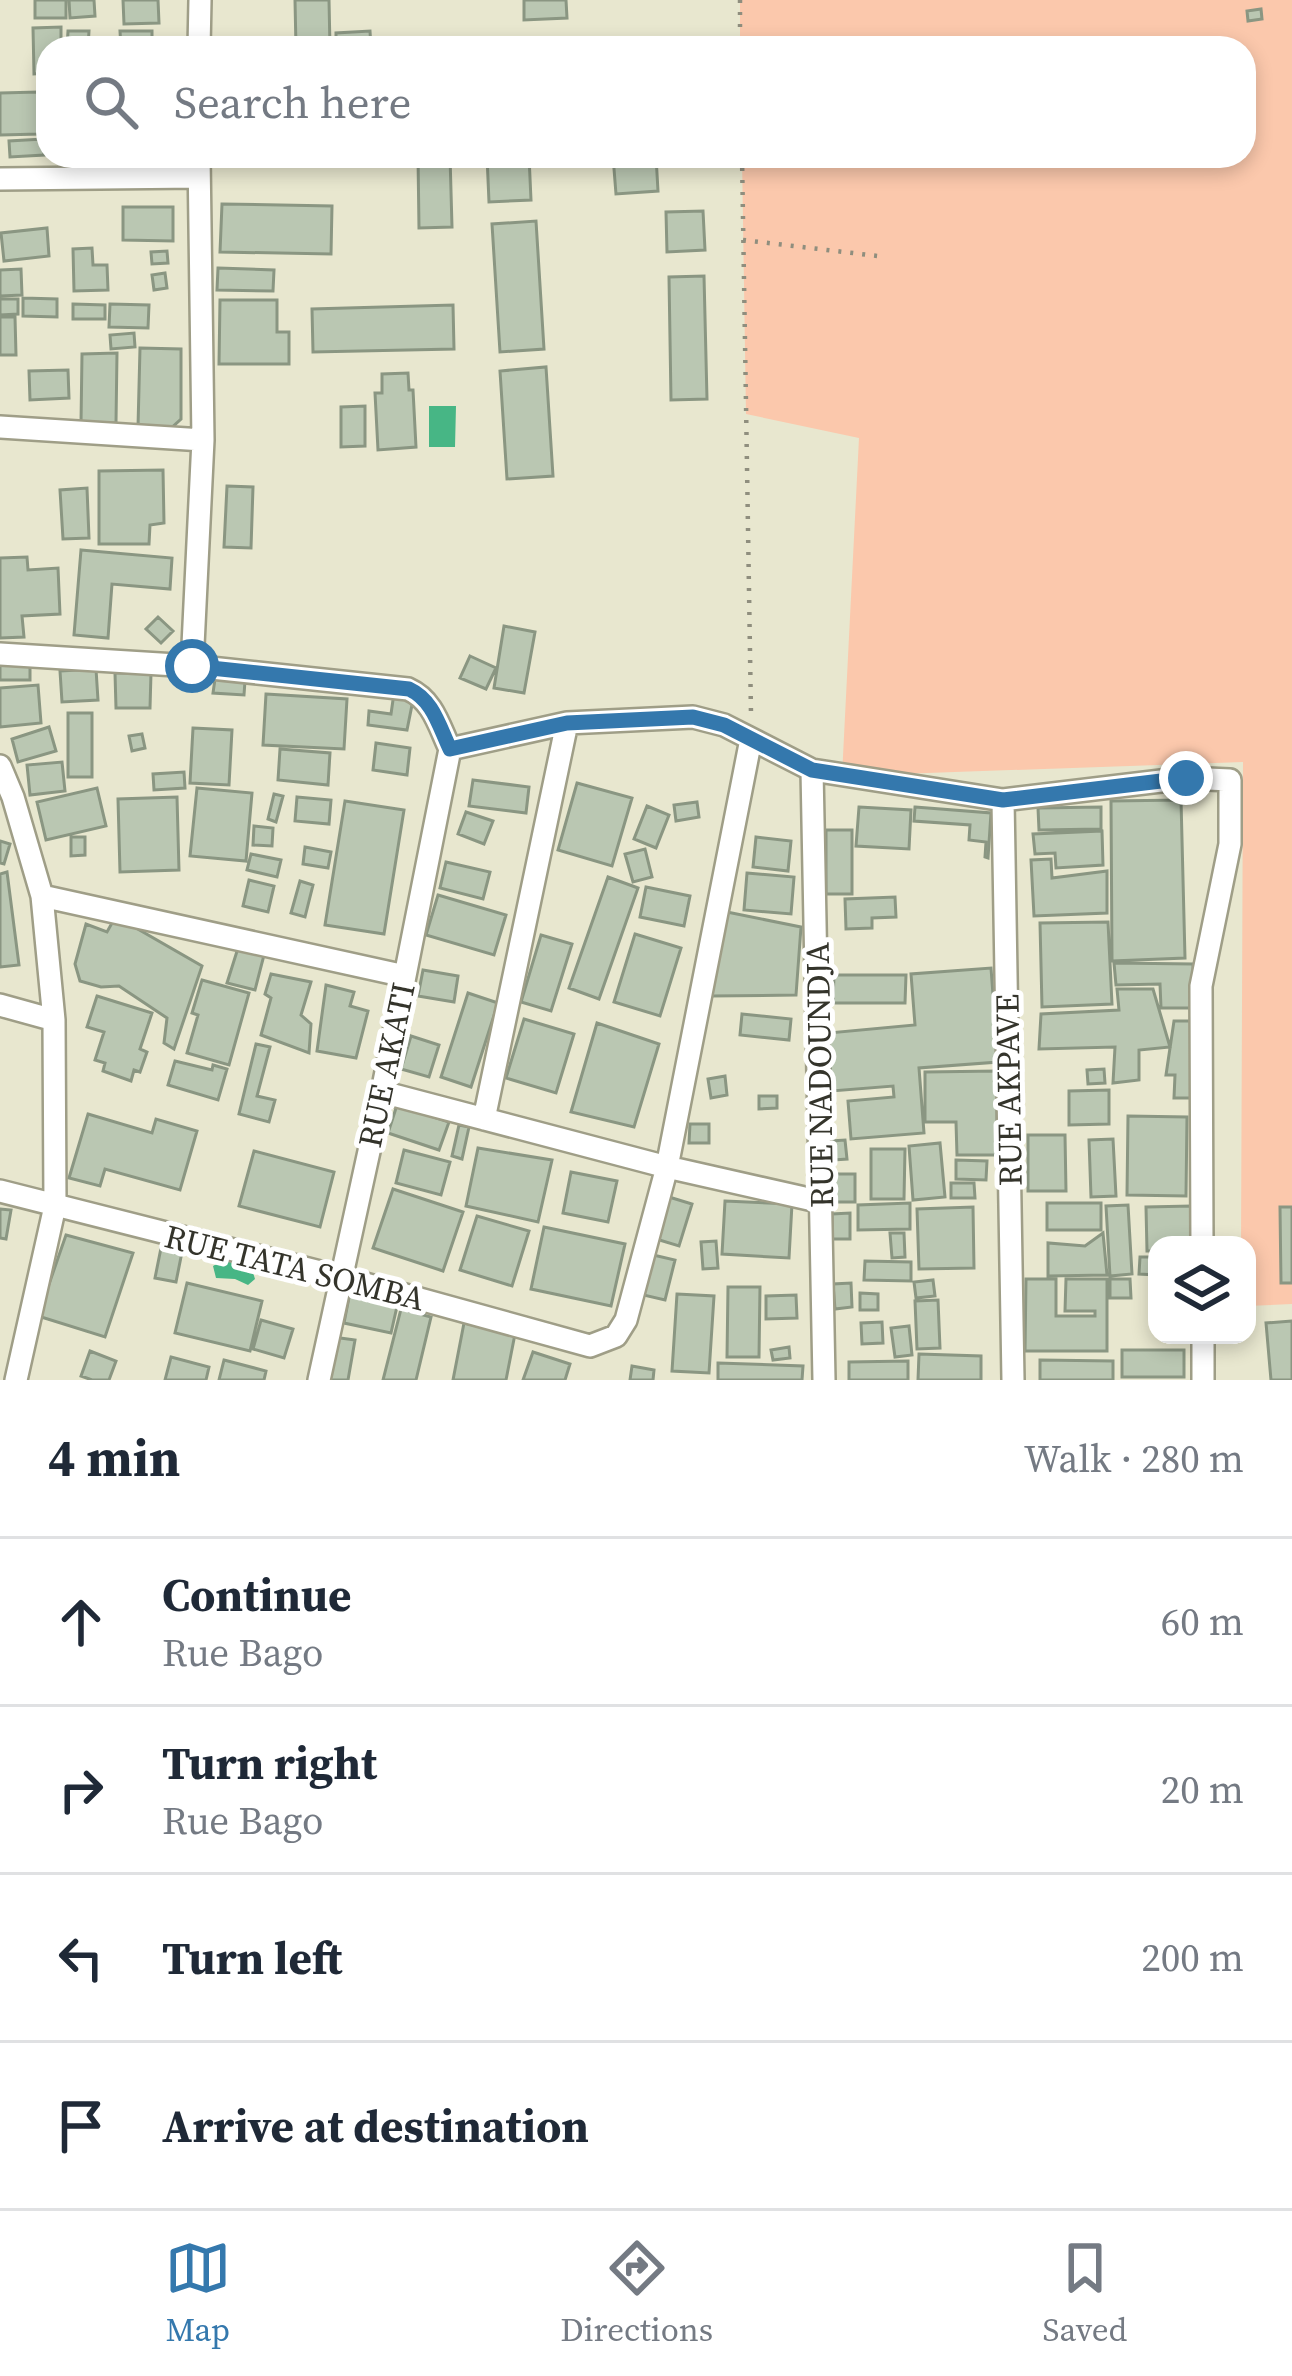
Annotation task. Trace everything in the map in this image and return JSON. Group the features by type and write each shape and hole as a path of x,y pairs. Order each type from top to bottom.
{"street":[{"path":"200,0 200,36"},
{"path":"0,179 168,168"},
{"path":"192,666 203,440 199,168"},
{"path":"0,427 203,440"},
{"path":"0,654 192,666 409,689 430,706 450,749 567,723 693,717 724,725 812,770 1003,800 1186,778 1230,780 1230,844 1201,986 1202,1236"},
{"path":"484,1119 567,723"},
{"path":"667,1167 751,739"},
{"name":"RUE AKATI","path":"319,1380 450,749"},
{"path":"0,766 42,896 54,1020 55,1206 16,1380"},
{"name":"RUE NADOUNDJA","path":"812,770 824,1380"},
{"name":"RUE AKPAVE","path":"1003,800 1012,1380"},
{"path":"42,896 405,976"},
{"path":"0,1005 54,1020"},
{"path":"382,1092 667,1167 822,1202"},
{"name":"RUE TATA SOMBA","path":"0,1191 590,1346 616,1336 626,1321 667,1167"},
{"path":"1203,1344 1203,1380"}],"path":[{"path":"740,0 740,36"},
{"path":"742,168 751,739"},
{"path":"743,240 886,257"}],"shaded area":[{"path":"740,0 1292,0 1292,1304 1256,1306 1256,1236 1241,1236 1243,762 842,776 859,438 746,414 742,168 1256,168 1256,36 740,36"},
{"path":"429,406 456,406 455,447 429,447"},
{"path":"224,1260 251,1266 255,1279 248,1285 216,1278 213,1266"}],"building":[{"path":"35,0 66,0 66,18 35,18"},
{"path":"69,0 94,0 95,16 70,18"},
{"path":"123,0 158,0 159,23 124,24"},
{"path":"295,0 329,0 330,36 296,36"},
{"path":"524,0 566,0 567,18 524,20"},
{"path":"1261,9 1262,19 1248,21 1247,11"},
{"path":"61,27 61,36 36,36 34,74 33,28"},
{"path":"68,31 89,31 89,36 68,36"},
{"path":"120,31 152,31 152,36 120,36"},
{"path":"370,31 370,36 336,36"},
{"path":"36,92 36,134 0,135 0,93"},
{"path":"36,139 36,155 10,157 9,141"},
{"path":"418,168 450,168 452,227 419,228"},
{"path":"488,168 530,168 531,200 489,202"},
{"path":"614,168 657,168 658,191 616,194"},
{"path":"222,204 332,206 331,254 220,252"},
{"path":"123,207 173,207 173,241 123,240"},
{"path":"703,211 705,250 667,252 666,212"},
{"path":"536,221 544,349 500,352 492,224"},
{"path":"47,228 49,256 4,261 1,233"},
{"path":"92,248 93,265 107,265 108,290 74,291 73,249"},
{"path":"167,251 168,263 152,264 151,252"},
{"path":"218,268 274,270 273,291 217,290"},
{"path":"21,269 22,295 0,296 0,270"},
{"path":"165,273 167,288 154,290 152,275"},
{"path":"704,276 707,399 671,400 669,277"},
{"path":"23,298 57,299 57,317 23,316"},
{"path":"0,299 18,299 18,314 0,315"},
{"path":"220,300 277,300 277,332 289,332 289,364 219,364"},
{"path":"73,304 105,305 105,319 73,319"},
{"path":"110,304 149,305 148,328 109,327"},
{"path":"453,305 454,349 313,352 312,309"},
{"path":"0,317 15,317 16,355 0,355"},
{"path":"134,333 135,347 111,349 110,335"},
{"path":"140,348 181,349 181,419 169,430 138,427"},
{"path":"117,353 116,423 81,423 82,354"},
{"path":"546,367 553,476 507,479 500,371"},
{"path":"68,370 69,398 30,400 29,371"},
{"path":"408,373 416,447 378,450 375,393 382,393 382,374"},
{"path":"365,406 365,446 341,447 341,407"},
{"path":"163,470 164,523 150,525 149,544 99,544 99,471"},
{"path":"227,486 253,487 251,548 224,547"},
{"path":"87,488 89,538 63,539 60,490"},
{"path":"81,550 172,558 170,589 112,584 108,638 74,635"},
{"path":"27,557 28,570 58,568 60,614 22,616 24,637 0,638 0,558"},
{"path":"158,617 173,631 161,643 146,629"},
{"path":"504,626 535,632 524,693 494,688"},
{"path":"470,656 496,668 486,689 460,678"},
{"path":"0,660 30,660 30,680 0,680"},
{"path":"96,669 98,700 62,702 60,671"},
{"path":"115,673 151,673 150,708 116,708"},
{"path":"215,679 245,681 244,695 213,693"},
{"path":"38,685 41,723 0,727 0,688"},
{"path":"394,693 414,695 407,730 368,725 369,711 391,714"},
{"path":"266,694 347,699 344,749 263,745"},
{"path":"68,713 92,713 92,777 68,777"},
{"path":"49,727 56,751 18,762 12,739"},
{"path":"193,728 232,730 229,785 190,783"},
{"path":"142,734 145,748 132,751 129,736"},
{"path":"376,743 410,748 407,775 373,770"},
{"path":"280,749 330,753 328,785 278,780"},
{"path":"62,762 65,791 30,795 27,765"},
{"path":"184,772 185,788 154,790 153,774"},
{"path":"473,780 529,787 526,813 469,806"},
{"path":"577,783 632,798 612,866 558,850"},
{"path":"97,788 106,826 46,840 37,802"},
{"path":"197,788 252,793 246,861 190,856"},
{"path":"274,794 283,796 276,822 268,819"},
{"path":"177,797 179,870 120,872 118,799"},
{"path":"297,797 331,800 329,824 295,821"},
{"path":"1181,800 1185,958 1112,961 1111,801"},
{"path":"345,801 404,810 384,934 325,925"},
{"path":"697,802 699,817 676,821 674,805"},
{"path":"647,806 669,815 656,848 634,839"},
{"path":"859,807 911,810 909,849 856,846"},
{"path":"915,807 991,813 988,858 986,842 969,840 970,825 914,821"},
{"path":"1101,807 1101,829 1039,830 1038,808"},
{"path":"466,812 493,821 484,844 458,834"},
{"path":"254,826 273,828 272,846 253,845"},
{"path":"826,830 852,830 852,894 826,894"},
{"path":"1102,831 1103,865 1056,868 1055,853 1035,854 1033,834"},
{"path":"71,837 85,837 85,855 71,856"},
{"path":"756,837 791,841 788,871 753,867"},
{"path":"0,841 10,844 4,864 0,863"},
{"path":"305,847 331,852 328,868 303,864"},
{"path":"645,849 652,877 633,882 625,854"},
{"path":"251,854 281,860 277,877 247,870"},
{"path":"1051,859 1052,878 1107,871 1107,913 1034,916 1031,860"},
{"path":"446,862 490,872 483,899 440,888"},
{"path":"7,872 19,965 0,967 0,874"},
{"path":"747,873 794,877 791,914 744,910"},
{"path":"608,877 638,888 599,999 569,988"},
{"path":"249,880 274,886 268,912 243,906"},
{"path":"300,881 313,885 305,917 291,913"},
{"path":"646,887 690,896 684,926 640,917"},
{"path":"438,895 506,915 494,955 426,935"},
{"path":"895,897 896,917 872,918 872,928 846,929 845,899"},
{"path":"727,912 801,927 796,995 711,996"},
{"path":"1108,922 1112,1004 1042,1007 1040,923"},
{"path":"112,923 129,924 202,966 174,1049 164,1043 167,1018 119,986 80,981 75,964 86,924 107,932"},
{"path":"635,934 681,948 660,1016 614,1002"},
{"path":"541,935 572,944 551,1011 521,1002"},
{"path":"238,948 264,955 255,990 227,983"},
{"path":"1114,963 1193,964 1194,1008 1161,1008 1160,984 1116,985"},
{"path":"991,968 998,1062 919,1068 924,1133 851,1139 848,1101 894,1097 893,1086 832,1091 828,1033 915,1025 911,974"},
{"path":"423,970 458,976 454,1002 418,996"},
{"path":"271,974 311,982 301,1015 311,1024 309,1053 261,1035 271,998 265,994"},
{"path":"834,975 906,975 905,1003 833,1003"},
{"path":"202,980 249,993 229,1065 187,1053"},
{"path":"326,985 354,992 350,1006 368,1011 356,1058 317,1051"},
{"path":"1117,989 1153,989 1170,1047 1139,1050 1139,1080 1113,1083 1115,1047 1039,1049 1041,1014 1119,1010"},
{"path":"468,993 498,1003 471,1087 441,1077"},
{"path":"97,996 152,1013 140,1049 147,1052 131,1081 103,1071 105,1063 95,1060 104,1032 87,1027"},
{"path":"742,1014 791,1019 789,1040 740,1035"},
{"path":"524,1019 574,1034 556,1093 506,1078"},
{"path":"1174,1021 1196,1021 1194,1098 1174,1098 1175,1075 1166,1075"},
{"path":"597,1023 659,1044 634,1127 571,1112"},
{"path":"411,1036 439,1045 429,1077 401,1069"},
{"path":"256,1044 270,1047 257,1096 275,1100 269,1122 239,1114"},
{"path":"175,1061 227,1069 218,1100 168,1085"},
{"path":"1104,1069 1105,1083 1088,1084 1087,1070"},
{"path":"997,1071 997,1155 957,1155 956,1122 925,1122 925,1072"},
{"path":"725,1076 727,1095 711,1098 708,1079"},
{"path":"1109,1090 1109,1124 1069,1125 1069,1091"},
{"path":"759,1096 777,1096 777,1108 759,1109"},
{"path":"397,1105 449,1122 439,1150 388,1133"},
{"path":"88,1114 152,1133 156,1119 197,1131 180,1190 105,1169 100,1186 69,1178"},
{"path":"1128,1116 1187,1117 1186,1196 1127,1195"},
{"path":"690,1124 709,1124 709,1143 689,1143"},
{"path":"459,1125 469,1127 462,1159 452,1156"},
{"path":"1028,1135 1065,1135 1066,1191 1028,1191"},
{"path":"1113,1139 1116,1196 1091,1197 1089,1140"},
{"path":"845,1140 847,1159 834,1160 831,1141"},
{"path":"940,1143 945,1197 913,1200 909,1146"},
{"path":"478,1148 552,1160 538,1222 466,1206"},
{"path":"871,1149 905,1149 904,1199 871,1199"},
{"path":"404,1150 450,1162 441,1195 396,1183"},
{"path":"254,1151 334,1172 320,1227 239,1206"},
{"path":"956,1160 987,1161 986,1180 956,1179"},
{"path":"571,1172 617,1181 608,1222 563,1213"},
{"path":"834,1174 855,1174 855,1202 835,1202"},
{"path":"951,1183 974,1183 975,1198 951,1198"},
{"path":"393,1189 463,1212 443,1271 373,1248"},
{"path":"669,1197 692,1204 679,1246 656,1239"},
{"path":"725,1201 792,1204 789,1258 722,1254"},
{"path":"910,1203 910,1229 858,1230 858,1205"},
{"path":"1047,1203 1101,1203 1101,1230 1047,1230"},
{"path":"1128,1205 1132,1274 1110,1276 1106,1206"},
{"path":"1191,1206 1193,1236 1148,1236 1147,1251 1146,1207"},
{"path":"973,1207 974,1268 919,1269 917,1209"},
{"path":"1280,1207 1292,1207 1292,1283 1281,1283"},
{"path":"0,1209 11,1210 6,1239 0,1238"},
{"path":"850,1213 850,1239 832,1239 832,1214"},
{"path":"477,1216 529,1231 512,1286 460,1270"},
{"path":"544,1227 625,1244 611,1306 531,1289"},
{"path":"890,1233 904,1233 905,1257 892,1258"},
{"path":"1103,1233 1107,1275 1048,1276 1048,1243 1085,1246"},
{"path":"66,1235 133,1253 105,1337 38,1316"},
{"path":"716,1241 718,1268 703,1269 701,1242"},
{"path":"161,1248 182,1252 176,1282 155,1278"},
{"path":"649,1254 675,1260 665,1300 639,1294"},
{"path":"1140,1257 1148,1257 1148,1274 1139,1274"},
{"path":"865,1261 911,1262 911,1281 864,1280"},
{"path":"1026,1279 1056,1279 1056,1316 1095,1316 1095,1311 1065,1311 1066,1279 1107,1279 1107,1351 1025,1351"},
{"path":"1110,1279 1130,1279 1131,1298 1110,1298"},
{"path":"933,1280 935,1296 916,1298 914,1282"},
{"path":"187,1283 262,1301 250,1351 175,1333"},
{"path":"851,1283 852,1307 835,1309 833,1284"},
{"path":"728,1287 760,1287 759,1357 727,1357"},
{"path":"350,1292 398,1302 391,1333 344,1323"},
{"path":"860,1293 878,1294 878,1310 860,1310"},
{"path":"677,1294 714,1296 709,1373 672,1371"},
{"path":"796,1295 797,1318 766,1319 766,1296"},
{"path":"938,1300 940,1348 917,1349 915,1301"},
{"path":"401,1309 431,1317 416,1380 383,1380"},
{"path":"261,1320 293,1329 284,1358 253,1349"},
{"path":"1292,1321 1292,1380 1271,1380 1266,1323"},
{"path":"882,1322 883,1343 862,1344 861,1323"},
{"path":"464,1323 515,1334 506,1380 453,1380"},
{"path":"909,1326 912,1355 895,1357 891,1328"},
{"path":"333,1337 355,1340 348,1380 326,1380"},
{"path":"789,1347 790,1358 773,1360 771,1350"},
{"path":"1122,1350 1184,1350 1184,1377 1122,1377"},
{"path":"90,1351 116,1361 109,1380 81,1376"},
{"path":"533,1352 570,1364 565,1380 523,1380"},
{"path":"919,1354 981,1356 981,1380 918,1380"},
{"path":"171,1357 209,1367 206,1380 165,1380"},
{"path":"224,1360 266,1371 264,1380 219,1380"},
{"path":"1040,1360 1113,1361 1113,1380 1040,1380"},
{"path":"908,1361 908,1380 849,1380 849,1362"},
{"path":"718,1363 803,1366 802,1380 718,1380"},
{"path":"632,1366 654,1370 653,1380 630,1380"}],"route":[{"path":"192,666 409,689 430,706 450,749 567,723 693,717 724,725 812,770 1003,800 1186,778"}]}
